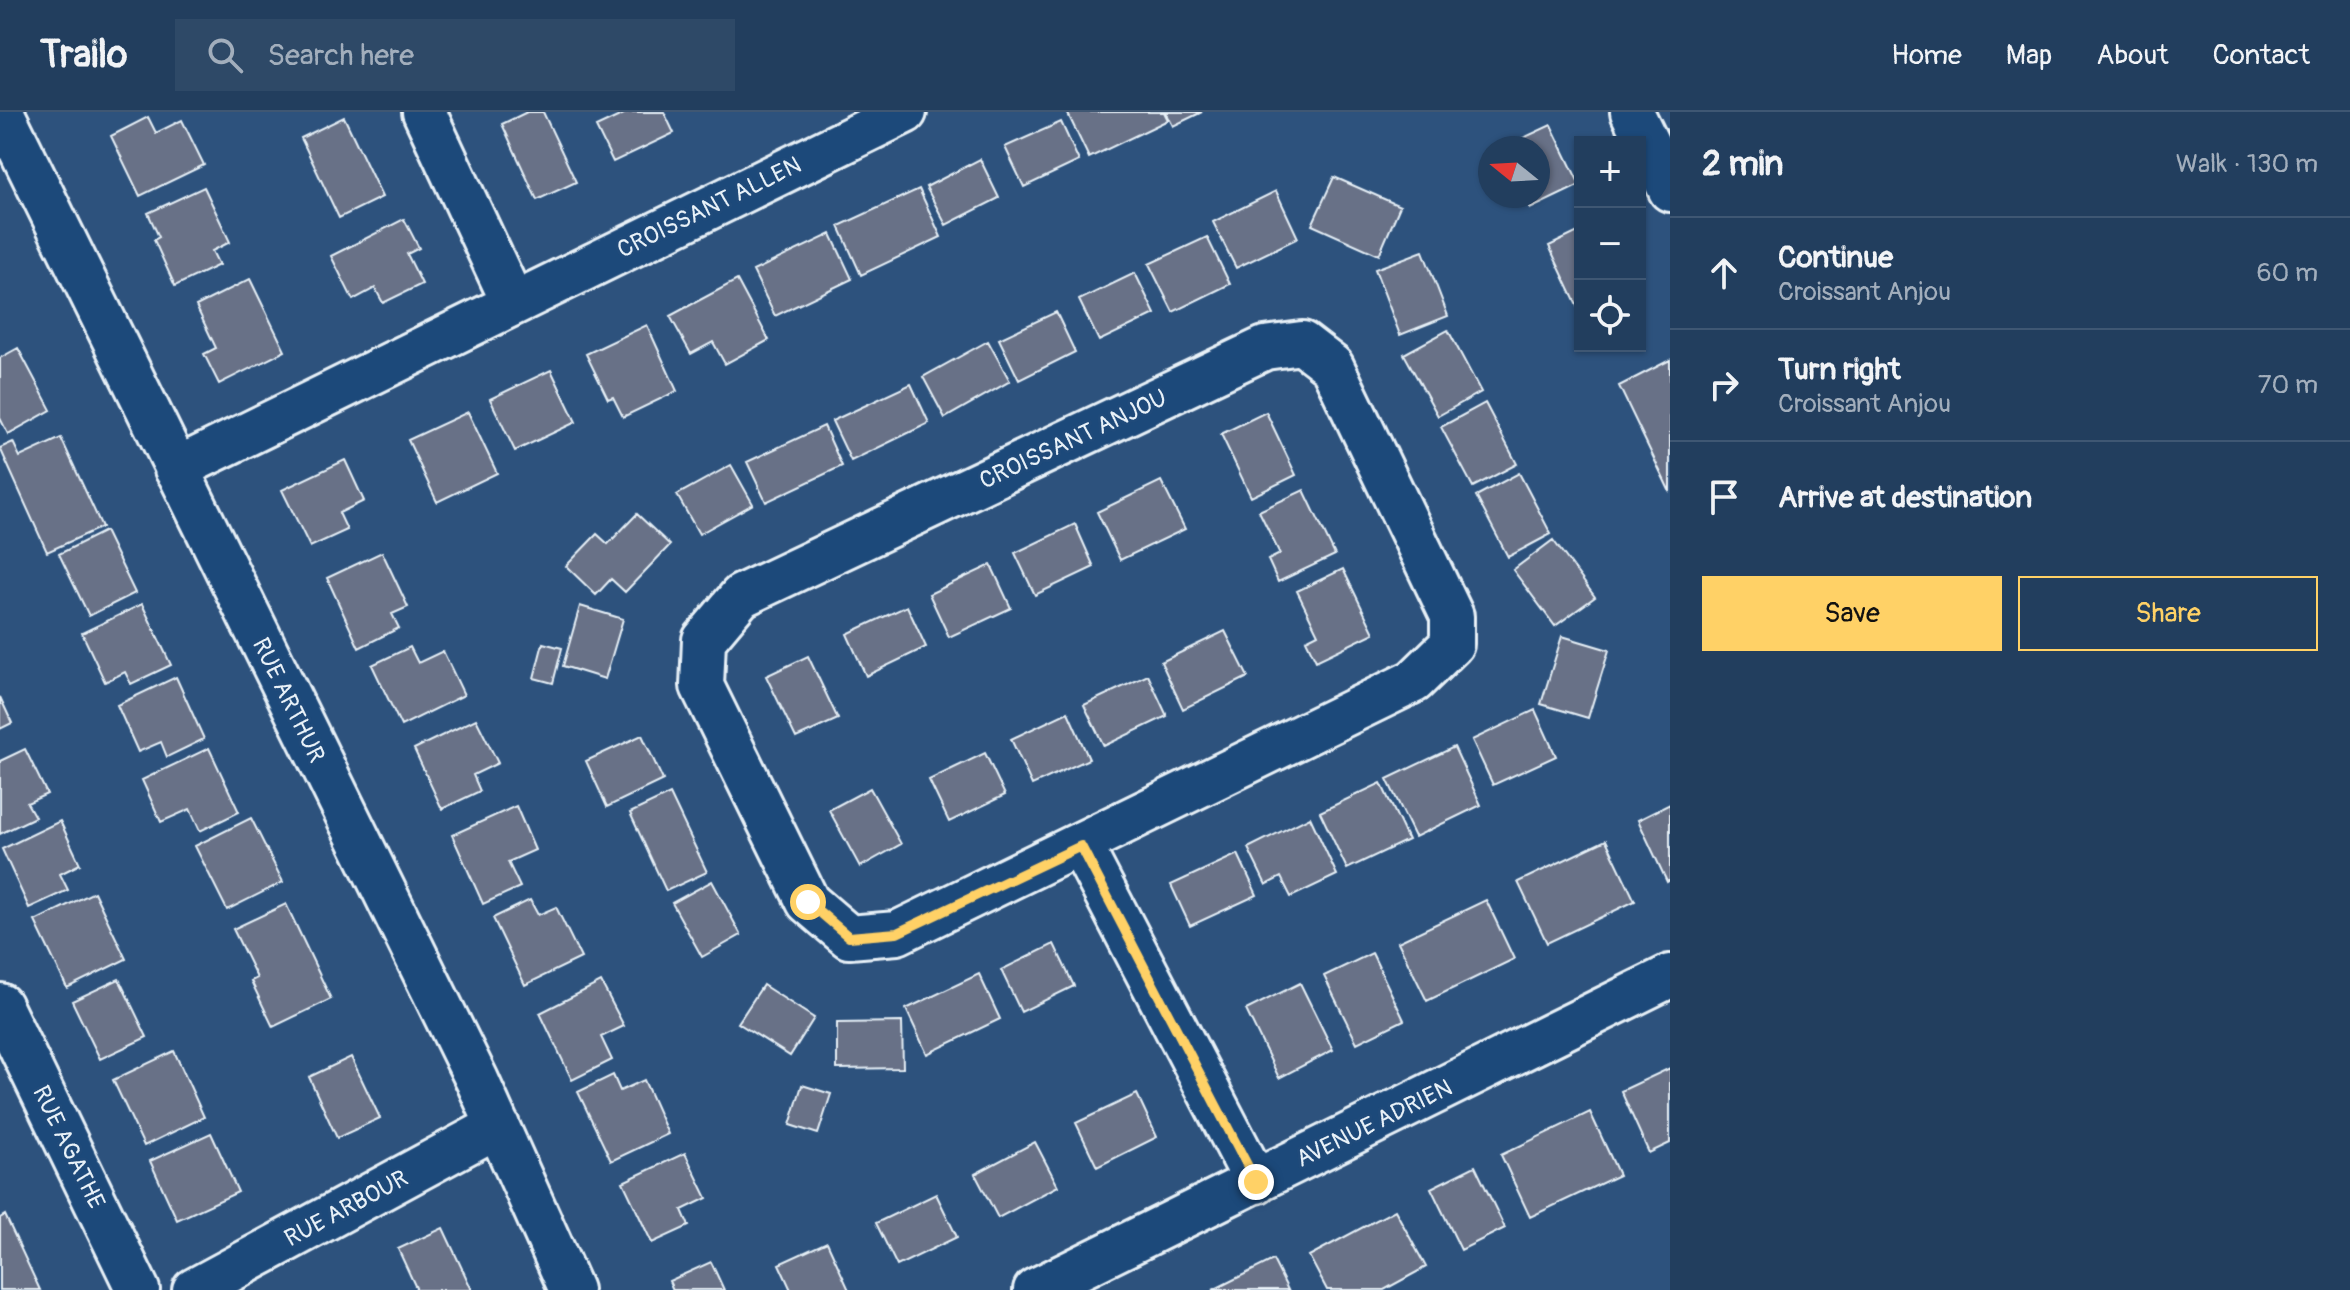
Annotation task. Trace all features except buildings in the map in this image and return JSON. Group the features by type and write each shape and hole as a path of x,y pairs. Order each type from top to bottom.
{"street":[{"name":"RUE ARTHUR","path":"2,112 498,1126 571,1290"},
{"path":"424,112 513,303"},
{"name":"CROISSANT ALLEN","path":"176,469 905,112"},
{"path":"1632,112 1670,190"},
{"name":"CROISSANT ANJOU","path":"1302,343 1332,366 1452,616 1452,644 1414,681 1081,846 897,933 849,937 808,902 702,686 704,640 741,596 1265,348 1302,343"},
{"path":"1081,846 1256,1182"},
{"name":"AVENUE ADRIEN","path":"1035,1290 1670,976"},
{"name":"RUE AGATHE","path":"0,1005 138,1290"},
{"name":"RUE ARBOUR","path":"194,1290 498,1126"}],"route":[{"path":"808,902 849,937 897,933 1081,846 1256,1182"}]}
